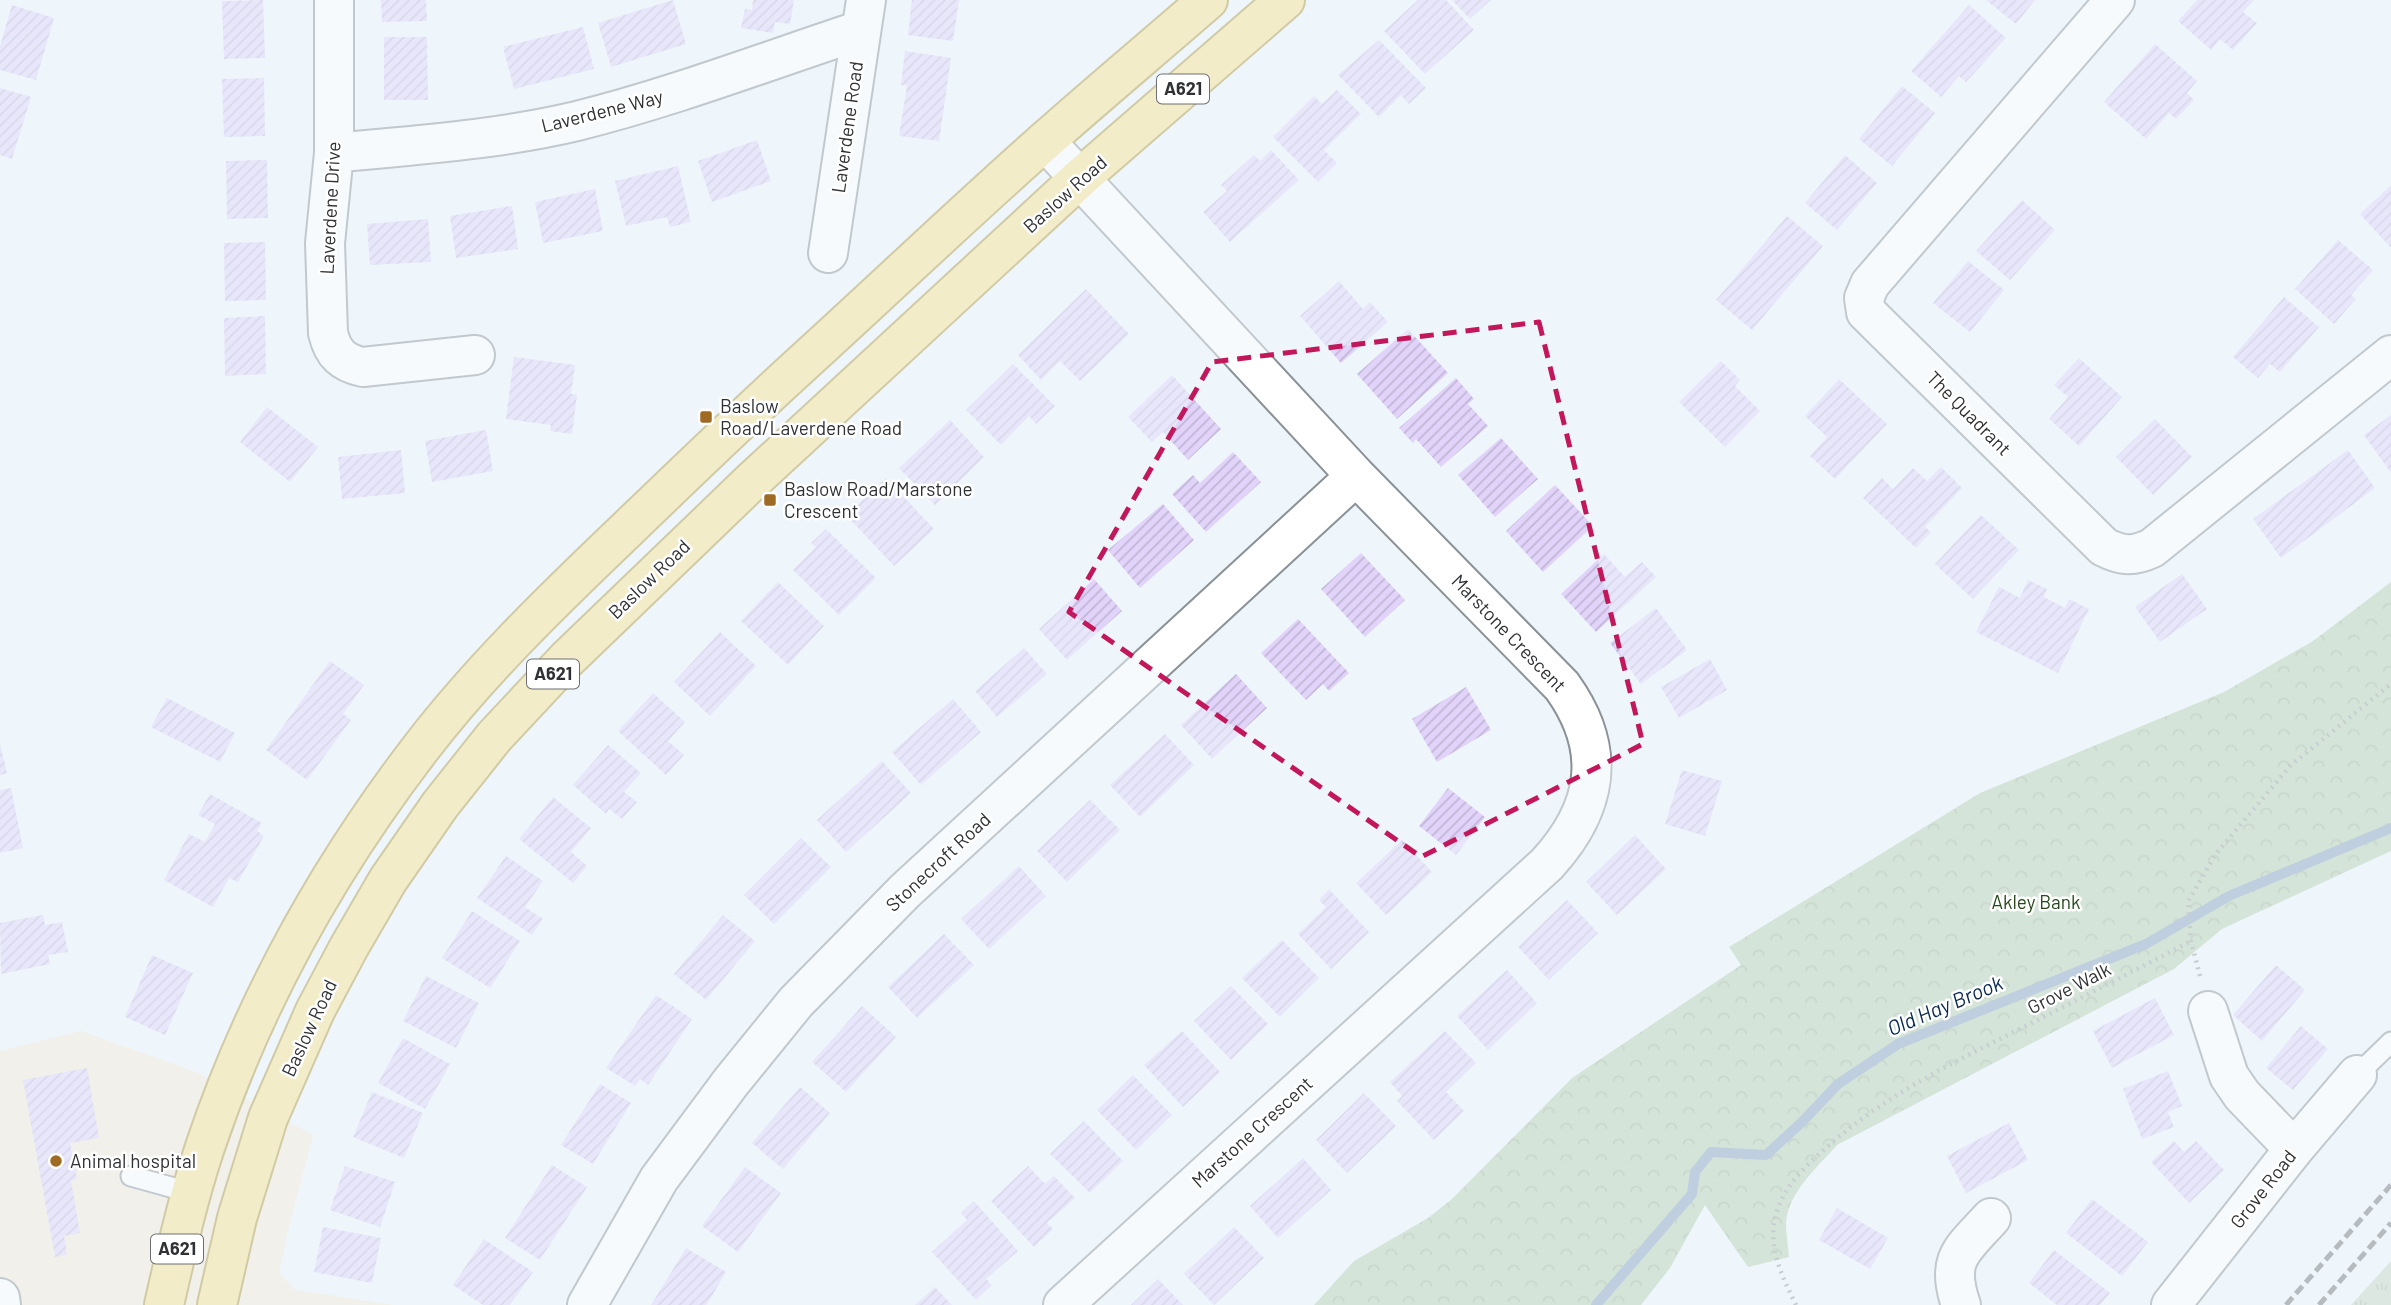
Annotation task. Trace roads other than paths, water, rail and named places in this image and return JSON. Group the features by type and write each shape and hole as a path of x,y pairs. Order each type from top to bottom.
{"main road":[{"name":"A621","path":"164,1305 204,1151 233,1070 271,988 315,905 364,827 421,748 477,682 556,597 725,435 1045,141 1208,0"},
{"name":"Baslow Road","path":"217,1305 237,1218 268,1118 315,1011 388,880 440,805 494,737 566,660 640,588 1080,178 1285,0"}],"street":[{"name":"Laverdene Drive","path":"334,0 334,153 325,243 328,333 334,352 346,363 363,367 475,355"},
{"name":"The Quadrant","path":"2115,0 1870,284 1864,298 1866,312 2104,547 2120,555 2137,555 2152,548 2391,355"},
{"name":"Laverdene Way","path":"334,153 466,141 576,121 667,94 864,15"},
{"name":"Laverdene Road","path":"828,253 864,15"},
{"name":"Marstone Crescent","path":"1045,141 1356,476 1562,686 1586,730 1593,765 1586,803 1570,837 1547,864 1063,1305"},
{"name":"Stonecroft Road","path":"587,1305 659,1179 731,1082 796,1002 905,891 1356,476"},
{"path":"2208,1011 2229,1076 2250,1105 2294,1149"},
{"name":"Grove Road","path":"2171,1305 2294,1149 2357,1075"},
{"path":"1961,1305 1954,1285 1954,1265 1964,1248 1991,1217"},
{"path":"0,1298 1,1305"}],"lane":[{"path":"2357,1075 2391,1042"},
{"path":"131,1176 192,1193"}],"waterway":[{"name":"Old Hay Brook","path":"1596,1305 1692,1194 1695,1172 1711,1152 1766,1155 1838,1084 1898,1044 2146,944 2229,896 2391,828"}],"railway":[{"path":"2286,1305 2391,1185"},
{"path":"2319,1305 2391,1223"}],"place":[{"name":"Baslow Road/Laverdene Road","path":"706,417"},
{"name":"Baslow Road/Marstone Crescent","path":"770,500"},
{"name":"Animal hospital","path":"56,1161"}],"park label":[{"name":"Akley Bank","path":"2036,902"}]}
